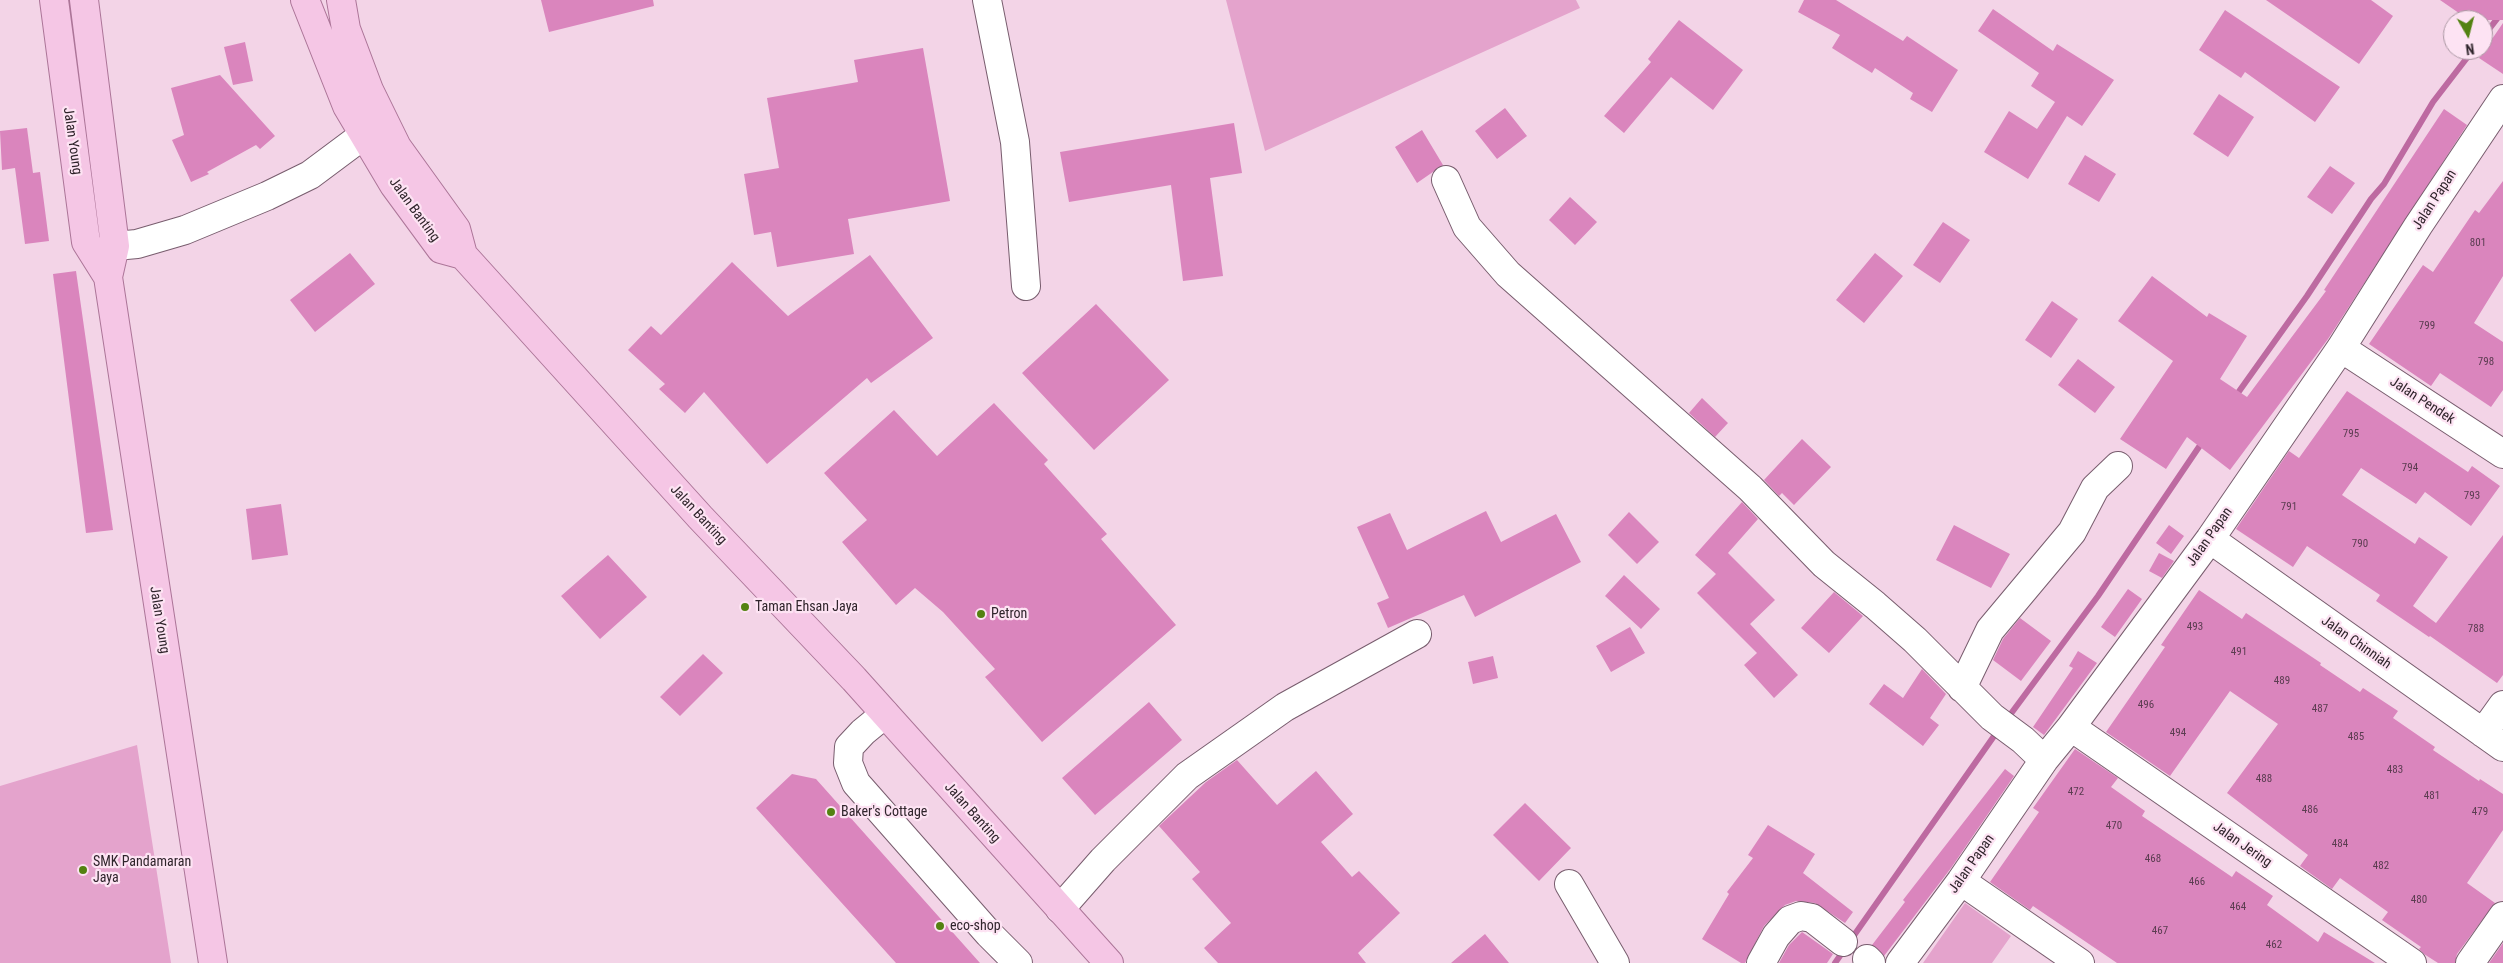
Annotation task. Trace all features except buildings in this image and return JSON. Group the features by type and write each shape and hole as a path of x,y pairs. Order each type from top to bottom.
{"main road":[{"name":"Jalan Young","path":"54,0 86,242 108,277"},
{"name":"Jalan Young","path":"84,0 115,246 108,277 213,963"},
{"path":"336,0 369,90 397,146 456,229 463,255"},
{"path":"341,0 346,28"},
{"name":"Jalan Banting","path":"305,7 347,106 394,185 441,248 463,255 700,517 885,714 1108,963"}],"street":[{"path":"987,0 1015,142 1026,286"},
{"name":"Jalan Papan","path":"1900,963 1961,881 2044,760 2071,727 2210,539 2341,348 2418,226 2503,99"},
{"path":"115,246 137,244 185,230 267,196 310,175 365,134"},
{"path":"1446,180 1467,227 1508,274 1750,488 1824,564 1882,610 1992,717 2023,740 2044,760"},
{"name":"Jalan Pendek","path":"2341,348 2501,448"},
{"path":"1962,688 1990,630 2072,532 2094,488 2118,466"},
{"name":"Jalan Chinniah","path":"2210,539 2493,740"},
{"path":"1060,909 1103,860 1187,776 1285,707 1417,634"},
{"path":"2493,740 2503,705"},
{"path":"885,714 863,732 850,747 848,764 856,784 989,934 1018,963"},
{"name":"Jalan Jering","path":"2071,727 2412,963"},
{"path":"1961,881 2080,963"},
{"path":"1569,884 1615,963"},
{"path":"1762,963 1776,936 1790,920 1801,916 1812,918 1843,942"},
{"path":"2470,963 2503,916"}],"shaded area":[{"path":"1226,0 1576,0 1580,8 1265,151"},
{"name":"SMK Pandamaran Jaya","path":"137,745 171,963 0,963 0,786"},
{"path":"1965,903 2011,936 1992,963 1923,963"}],"waterway":[{"path":"2493,24 2503,11"},
{"path":"2235,397 2307,296 2371,199 2384,184 2433,102 2465,60"},
{"path":"2007,719 2098,596 2203,441"},
{"path":"1850,941 1999,729"},
{"path":"1835,963 1844,950"}],"place":[{"name":"Taman Ehsan Jaya","path":"745,607"},
{"name":"Petron","path":"981,614"},
{"name":"Baker's Cottage","path":"831,812"},
{"name":"SMK Pandamaran Jaya","path":"83,870"},
{"name":"eco-shop","path":"940,926"}]}
